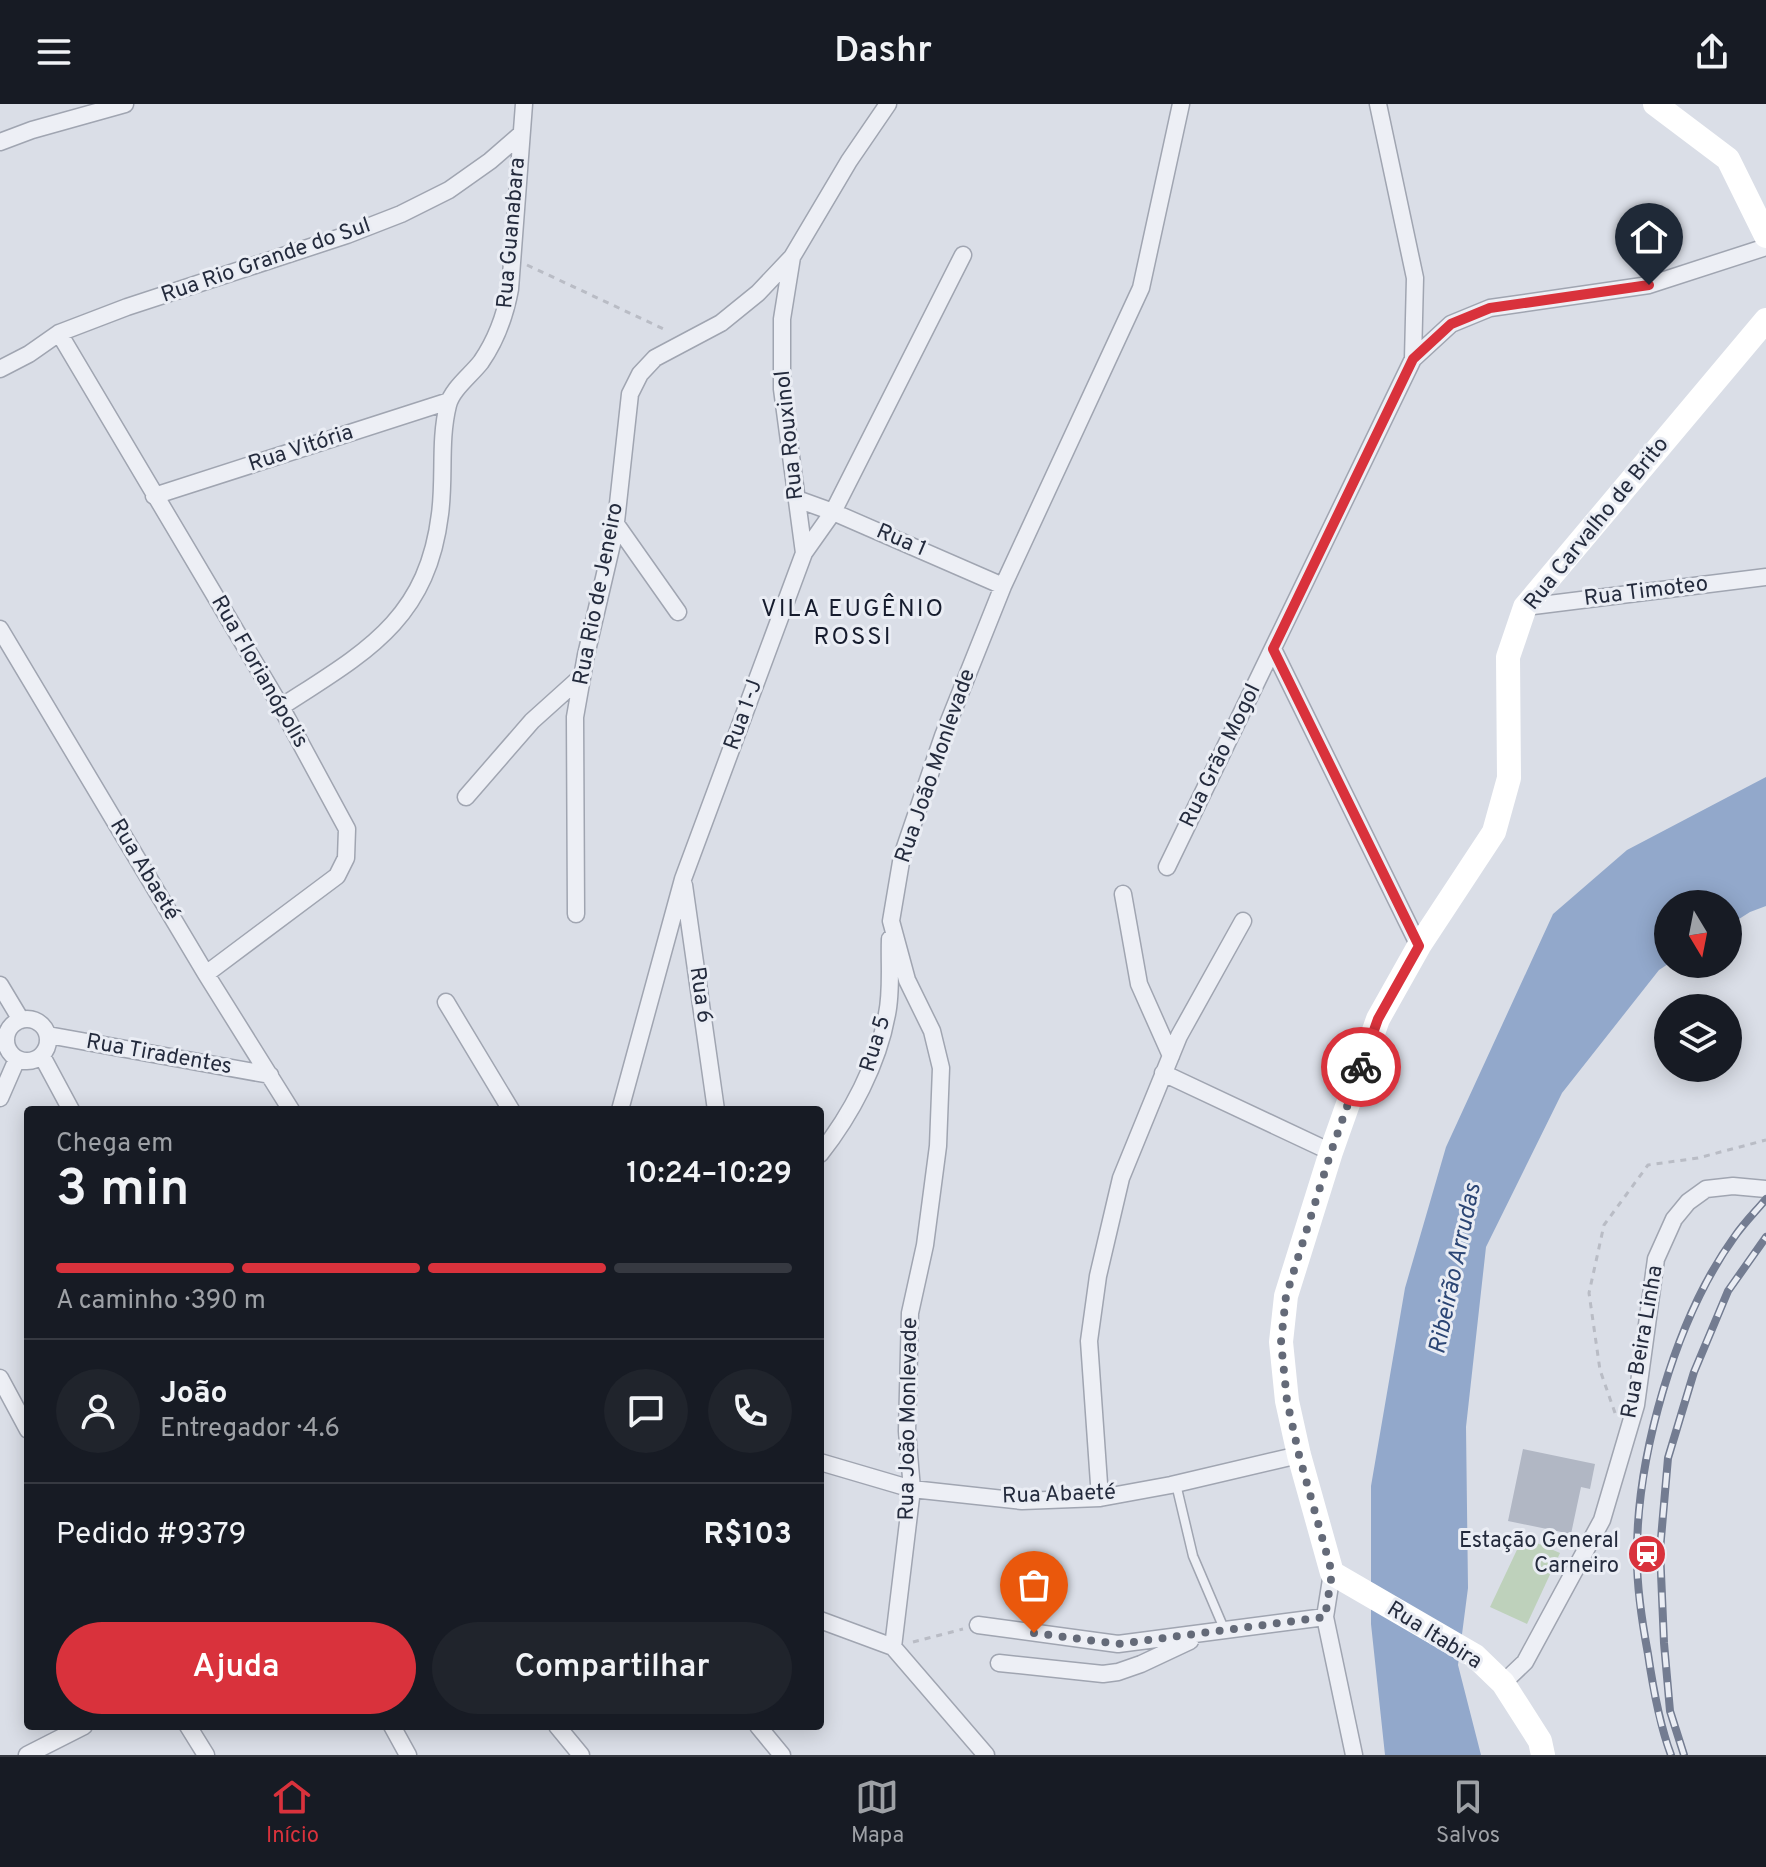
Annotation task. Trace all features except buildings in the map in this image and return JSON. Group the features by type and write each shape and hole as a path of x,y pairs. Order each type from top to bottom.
{"street":[{"path":"0,142 125,104"},
{"name":"Rua Guanabara","path":"281,707 348,663 398,620 414,599 435,544 440,511 441,449 449,401 481,362 505,316 524,104"},
{"name":"Rua Rouxinol","path":"804,553 782,389 782,319 792,257 849,161 888,104"},
{"name":"Rua João Monlevade","path":"893,1647 912,1489 907,1431 910,1313 925,1245 938,1146 941,1068 932,1031 907,980 891,921 902,856 943,736 1003,586 1141,288 1181,104"},
{"name":"Rua Grão Mogol","path":"1167,867 1413,359 1415,278 1378,104"},
{"path":"1655,104 1728,159 1766,236"},
{"name":"Rua Rio Grande do Sul","path":"0,369 59,333 401,214 449,190 521,134"},
{"path":"1413,359 1451,324 1490,308 1649,285 1766,247"},
{"name":"Rua 1-J","path":"621,1106 683,879 804,553 833,512 963,255"},
{"name":"Rua Rio de Jeneiro","path":"576,914 575,717 616,524 630,394 640,374 655,358 721,323 758,293 792,257"},
{"name":"Rua Carvalho de Brito","path":"1354,1755 1325,1617 1332,1573 1287,1401 1281,1342 1286,1296 1331,1152 1378,1019 1419,946 1494,832 1509,778 1508,657 1525,607 1762,329"},
{"name":"Rua Florianópolis","path":"59,333 281,707 347,829 346,858 337,876 206,974"},
{"name":"Rua Vitória","path":"154,496 449,401"},
{"name":"Rua 1","path":"797,499 1003,586"},
{"path":"616,524 678,612"},
{"name":"Rua Timoteo","path":"1525,607 1766,577"},
{"name":"Rua Abaeté","path":"0,629 7,655 289,1106"},
{"path":"1273,649 1419,946"},
{"path":"466,797 532,721 582,676"},
{"name":"Rua 6","path":"683,879 715,1106"},
{"path":"1123,894 1139,984 1171,1056"},
{"name":"Rua 5","path":"824,1149 869,1073 888,1014 891,921"},
{"path":"1100,1498 1089,1341 1098,1276 1121,1178 1179,1036 1243,921"},
{"path":"0,985 21,1020"},
{"path":"446,1002 509,1106"},
{"path":"21,1020 35,1020 46,1028 48,1035 48,1046 42,1056 30,1062 17,1059 7,1049 7,1034 14,1023 21,1020"},
{"name":"Rua Tiradentes","path":"48,1035 270,1075"},
{"path":"42,1056 69,1106"},
{"path":"0,1098 17,1059"},
{"path":"1163,1073 1331,1152"},
{"name":"Rua Beira Linha","path":"1503,1683 1525,1662 1602,1520 1636,1405 1656,1259 1674,1219 1688,1202 1706,1189 1733,1186 1766,1189"},
{"path":"0,1378 24,1423"},
{"name":"Rua Abaeté","path":"824,1463 912,1489 1022,1501 1100,1498 1299,1455"},
{"name":"Rua Itabira","path":"1332,1573 1475,1656 1503,1683 1540,1741 1543,1755"},
{"path":"978,1625 1118,1644 1325,1617"},
{"path":"824,1621 893,1647 986,1755"},
{"path":"999,1663 1103,1674 1118,1672 1204,1634"},
{"path":"27,1755 76,1730"},
{"path":"190,1730 206,1755"},
{"path":"394,1730 408,1755"},
{"path":"560,1730 581,1755"},
{"path":"761,1730 782,1755"}],"lane":[{"path":"1176,1484 1193,1556 1226,1631"}],"path":[{"path":"512,259 690,341"},
{"path":"1625,1442 1600,1370 1589,1293 1604,1225 1648,1165 1698,1158 1766,1140"},
{"path":"893,1647 978,1625"}],"green space":[{"path":"1523,1537 1560,1553 1527,1624 1490,1607"}],"water":[{"name":"Ribeirão Arrudas","path":"1766,777 1766,906 1742,917 1742,890 1654,890 1654,976 1562,1093 1486,1247 1466,1427 1468,1588 1458,1665 1481,1755 1385,1755 1371,1624 1371,1486 1405,1288 1446,1147 1553,914 1627,850"}],"railway":[{"path":"1671,1755 1654,1692 1639,1594 1638,1519 1643,1477 1663,1390 1694,1307 1735,1236 1766,1199"},
{"path":"1684,1755 1670,1711 1664,1643 1660,1550 1668,1458 1694,1372 1728,1291 1766,1237"}],"way so far":[{"path":"1034,1633 1118,1644 1325,1617 1332,1573 1287,1401 1281,1342 1286,1296 1361,1067"}],"place":[{"name":"Estação General Carneiro","path":"1647,1554"}],"district":[{"name":"VILA EUGÊNIO ROSSI","path":"853,624"}],"route":[{"path":"1361,1067 1378,1019 1419,946 1273,649 1413,359 1451,324 1490,308 1649,285"}]}
